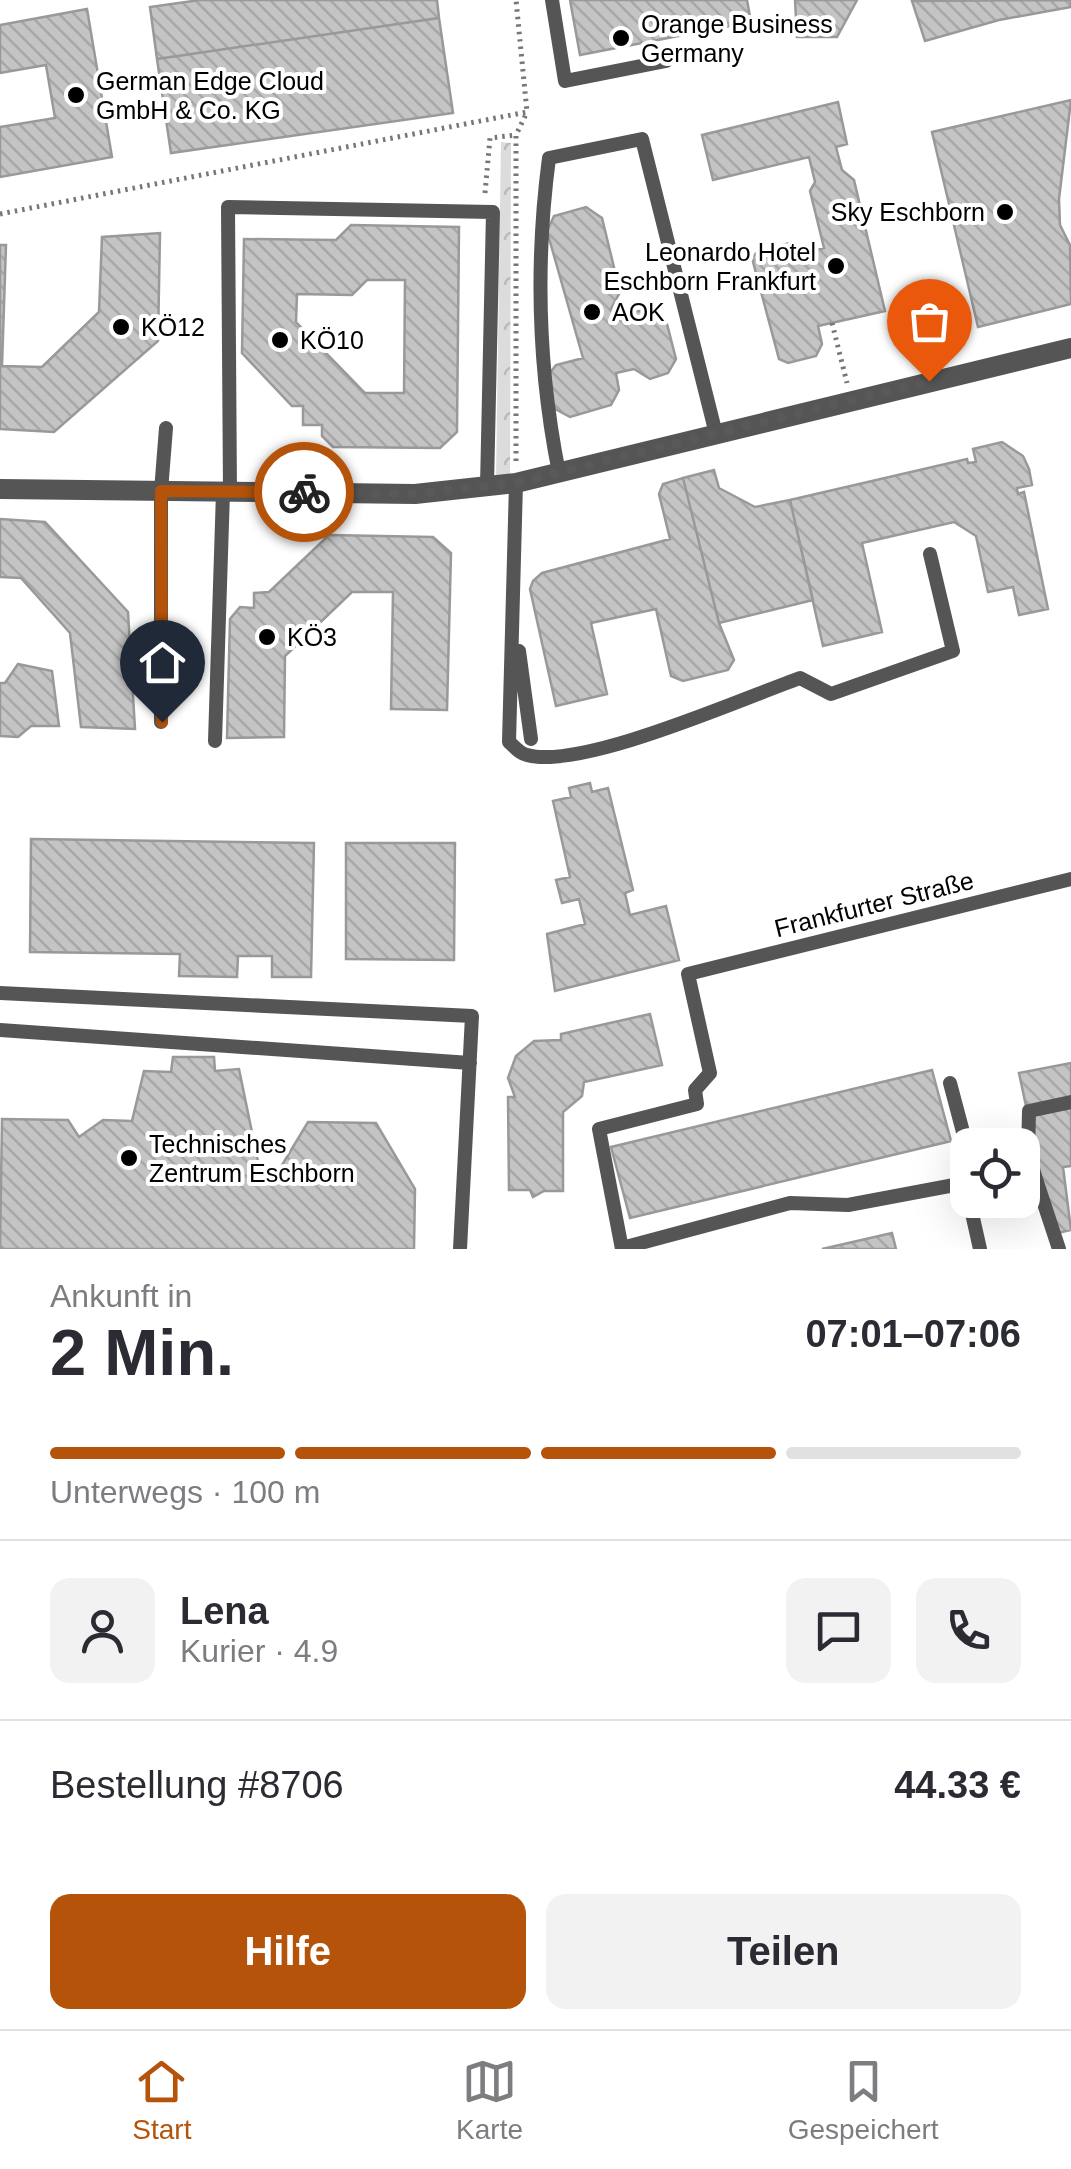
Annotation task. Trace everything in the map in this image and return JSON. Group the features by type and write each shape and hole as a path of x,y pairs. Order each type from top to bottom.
{"street":[{"path":"0,489 415,494 516,483 1071,348"}],"lane":[{"path":"552,0 564,81 666,61"},
{"path":"558,473 543,391 539,233 549,158 642,138 716,434"},
{"path":"215,741 226,492 228,207 493,212 486,486"},
{"path":"162,722 161,491 166,428"},
{"path":"516,483 509,742 523,755 556,758 631,738 800,678 831,694 953,650 930,554"},
{"path":"513,605 531,739"},
{"name":"Frankfurter Straße","path":"622,1249 599,1129 698,1104 695,1090 710,1073 688,974 1071,879"},
{"path":"0,993 472,1016 460,1249"},
{"path":"0,1030 470,1063"},
{"path":"950,1083 962,1128"},
{"path":"1059,1249 1028,1155 1028,1111 1071,1102"},
{"path":"622,1249 790,1204 848,1206 950,1192"},
{"path":"973,1218 980,1249"}],"path":[{"path":"516,0 527,112 516,135 516,483"},
{"path":"0,214 527,112"},
{"path":"484,212 490,138 516,135"},
{"path":"832,323 851,401"}],"green space":[{"path":"501,142 511,143 510,477 496,477"}],"building":[{"path":"200,0 437,0 439,18 157,59 150,7"},
{"name":"Orange Business Germany","path":"570,0 747,0 751,22 580,55"},
{"path":"795,0 857,0 837,37 797,37"},
{"path":"1071,0 1071,7 999,20 925,41 912,1"},
{"name":"German Edge Cloud GmbH & Co. KG","path":"87,9 112,157 0,177 0,127 55,118 46,65 0,73 0,25"},
{"path":"439,18 453,113 171,153 157,59"},
{"name":"Sky Eschborn","path":"1071,100 1059,199 1060,225 1070,245 1071,304 978,327 932,132"},
{"path":"838,102 847,144 836,147 842,170 854,180 885,311 818,326 822,344 816,356 788,363 779,359 752,258 758,251 790,243 793,256 824,248 810,191 815,182 809,157 713,180 702,135"},
{"name":"AOK","path":"586,207 602,218 620,292 611,309 623,315 651,308 666,320 676,359 668,373 650,379 634,369 616,373 619,390 611,405 570,417 555,409 546,378 556,365 583,358 547,231 554,216"},
{"name":"KÖ10","path":"351,225 459,227 457,432 440,448 333,447 322,436 322,425 303,425 303,406 292,406 242,353 244,239 336,240","holes":["367,280 405,280 404,393 365,393 296,322 297,294 352,295"]},
{"name":"KÖ12","path":"160,233 158,341 54,432 0,429 0,245 6,245 2,366 42,367 99,312 102,237"},
{"path":"1002,442 1023,456 1029,469 1032,485 1017,488 1018,494 1024,492 1048,609 1019,615 1013,587 988,592 976,536 954,522 862,543 882,632 823,646 790,500 967,459 968,463 976,462 973,449"},
{"path":"714,470 719,488 755,507 790,500 813,600 719,623 683,478"},
{"path":"683,478 719,623 734,660 728,670 683,681 671,676 656,609 591,623 607,694 556,706 530,589 533,581 542,573 670,539 659,494 663,484"},
{"path":"0,519 45,522 128,612 135,729 81,727 70,633 21,578 0,577"},
{"name":"KÖ3","path":"329,535 433,537 451,553 447,710 391,709 393,592 352,592 285,656 284,737 227,738 230,619 240,607 254,608 254,593 269,592"},
{"path":"18,664 52,671 59,726 31,726 18,737 0,736 0,683 5,683"},
{"path":"590,783 592,792 608,788 633,890 625,893 630,915 666,906 679,960 555,991 547,934 585,924 579,899 562,903 556,880 570,877 553,801 571,797 569,788"},
{"path":"31,839 314,843 311,977 272,977 272,956 238,956 237,977 179,976 180,954 30,952"},
{"path":"346,843 455,843 454,960 346,959"},
{"path":"650,1014 662,1065 584,1082 582,1096 563,1112 563,1191 544,1191 533,1197 530,1190 509,1190 508,1097 515,1097 508,1078 516,1056 534,1041 561,1040 561,1034"},
{"name":"Technisches Zentrum Eschborn","path":"173,1057 214,1057 215,1071 239,1069 262,1181 273,1180 308,1122 376,1123 415,1189 414,1249 0,1249 2,1119 68,1120 79,1137 103,1120 132,1121 144,1071 171,1072"},
{"path":"1071,1063 1071,1166 1063,1167 1071,1230 1053,1234 1040,1172 1040,1128 1031,1128 1019,1073"},
{"path":"932,1070 950,1137 950,1141 630,1218 611,1147"},
{"path":"892,1233 896,1249 822,1249"}],"way so far":[{"path":"304,492 415,494 516,483 929,381"}],"place":[{"name":"Orange Business Germany","path":"621,38"},
{"name":"German Edge Cloud GmbH & Co. KG","path":"76,95"},
{"name":"Sky Eschborn","path":"1005,212"},
{"name":"Leonardo Hotel Eschborn Frankfurt","path":"836,266"},
{"name":"AOK","path":"592,312"},
{"name":"KÖ12","path":"121,327"},
{"name":"KÖ10","path":"280,340"},
{"name":"KÖ3","path":"267,637"},
{"name":"Technisches Zentrum Eschborn","path":"129,1158"}],"route":[{"path":"162,722 161,491 304,492"}]}
